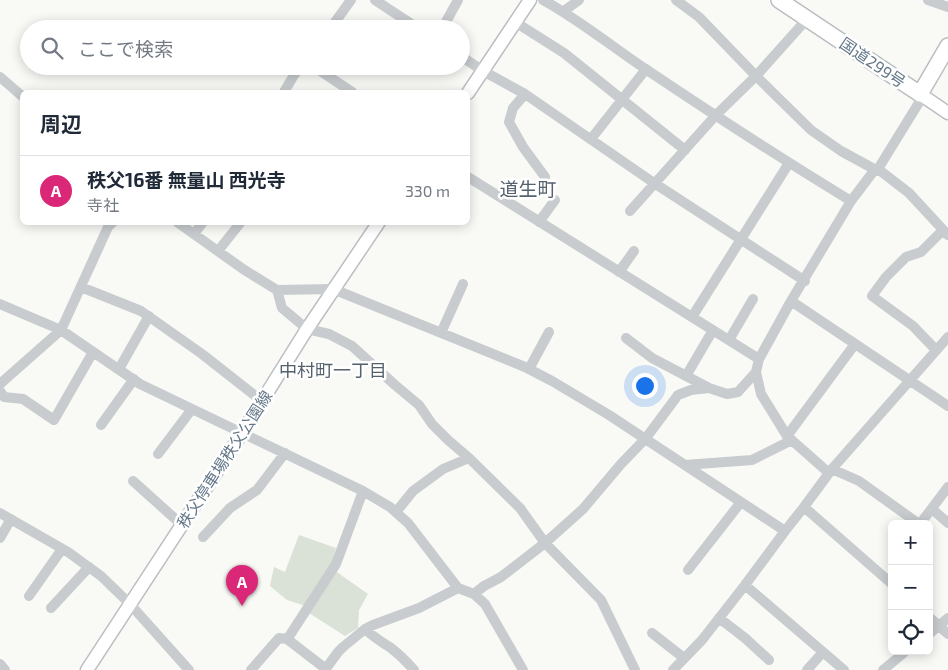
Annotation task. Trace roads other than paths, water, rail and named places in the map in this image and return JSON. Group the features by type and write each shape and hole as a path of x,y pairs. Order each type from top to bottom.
{"highway":[{"name":"国道299号","path":"778,0 922,95 948,46"}],"main road":[{"path":"470,90 530,0"},
{"path":"922,95 948,113"},
{"name":"秩父停車場秩父公園線","path":"87,670 242,433 333,289 377,225"}],"street":[{"path":"337,20 351,0"},
{"path":"375,0 405,20"},
{"path":"447,20 458,0"},
{"path":"543,0 564,11 646,69 789,163 851,201"},
{"path":"564,11 579,0"},
{"path":"676,0 699,17 811,130 842,151 877,170 909,193 946,233 921,252 906,257 886,277 872,296 913,326 936,350"},
{"path":"928,0 948,7"},
{"path":"630,211 716,115 756,76 807,19"},
{"path":"515,22 564,53 685,150"},
{"path":"470,62 525,94 654,183 805,281"},
{"path":"591,139 646,69"},
{"path":"285,90 294,75"},
{"path":"326,75 349,90"},
{"path":"0,77 20,94"},
{"path":"525,94 513,108 510,122 523,147 545,177"},
{"path":"913,520 859,481 831,471 790,438 761,394 756,372 759,358 791,301 805,281 851,201 877,170 922,95"},
{"path":"692,317 789,163"},
{"path":"470,178 759,358"},
{"path":"539,222 555,200"},
{"path":"0,384 62,330 110,225"},
{"path":"181,225 243,269 277,290 333,289 529,369 646,438 785,530"},
{"path":"194,234 202,225"},
{"path":"218,251 239,225"},
{"path":"619,272 634,251"},
{"path":"441,333 463,284"},
{"path":"82,287 141,310 262,401"},
{"path":"277,290 282,308 307,329 329,334 352,346 419,405 432,424 520,508 545,543 601,600 634,670"},
{"path":"729,340 753,299"},
{"path":"791,301 948,406"},
{"path":"0,304 62,330 140,384 363,491 390,507 408,523 458,588 474,594 485,604 523,670"},
{"path":"119,369 149,316"},
{"path":"686,376 713,330"},
{"path":"529,369 549,332"},
{"path":"652,633 681,665 745,585 831,471 948,336"},
{"path":"626,338 652,358 709,388 727,394 738,392 756,372"},
{"path":"685,465 752,460 790,438 855,344"},
{"path":"0,391 4,397 23,399 54,420 93,352"},
{"path":"101,425 134,379"},
{"path":"474,594 501,577 545,543 583,509 620,464 646,438 678,395 691,390 709,388"},
{"path":"158,454 192,409"},
{"path":"203,537 230,508 257,490 285,454"},
{"path":"396,512 413,491 443,469 469,458"},
{"path":"133,481 182,525"},
{"path":"922,520 948,487"},
{"path":"288,639 336,564 363,491"},
{"path":"688,570 741,502"},
{"path":"804,507 888,580"},
{"path":"932,509 948,523"},
{"path":"0,512 62,548 101,576 130,603 189,670"},
{"path":"0,538 11,519"},
{"path":"29,596 62,548"},
{"path":"51,608 89,567"},
{"path":"745,585 844,670"},
{"path":"251,670 279,638 283,637 326,669 343,646 366,629 419,608 458,588"},
{"path":"719,618 746,638 769,660"},
{"path":"933,631 948,618"},
{"path":"933,621 948,634"},
{"path":"366,629 392,648 414,670"},
{"path":"807,670 823,652"},
{"path":"883,670 901,655"},
{"path":"175,670 180,660"},
{"path":"0,664 5,670"}],"place":[{"name":"秩父16番 無量山 西光寺","path":"242,606"}],"district":[{"name":"道生町","path":"528,188"},
{"name":"中村町一丁目","path":"333,370"}]}
